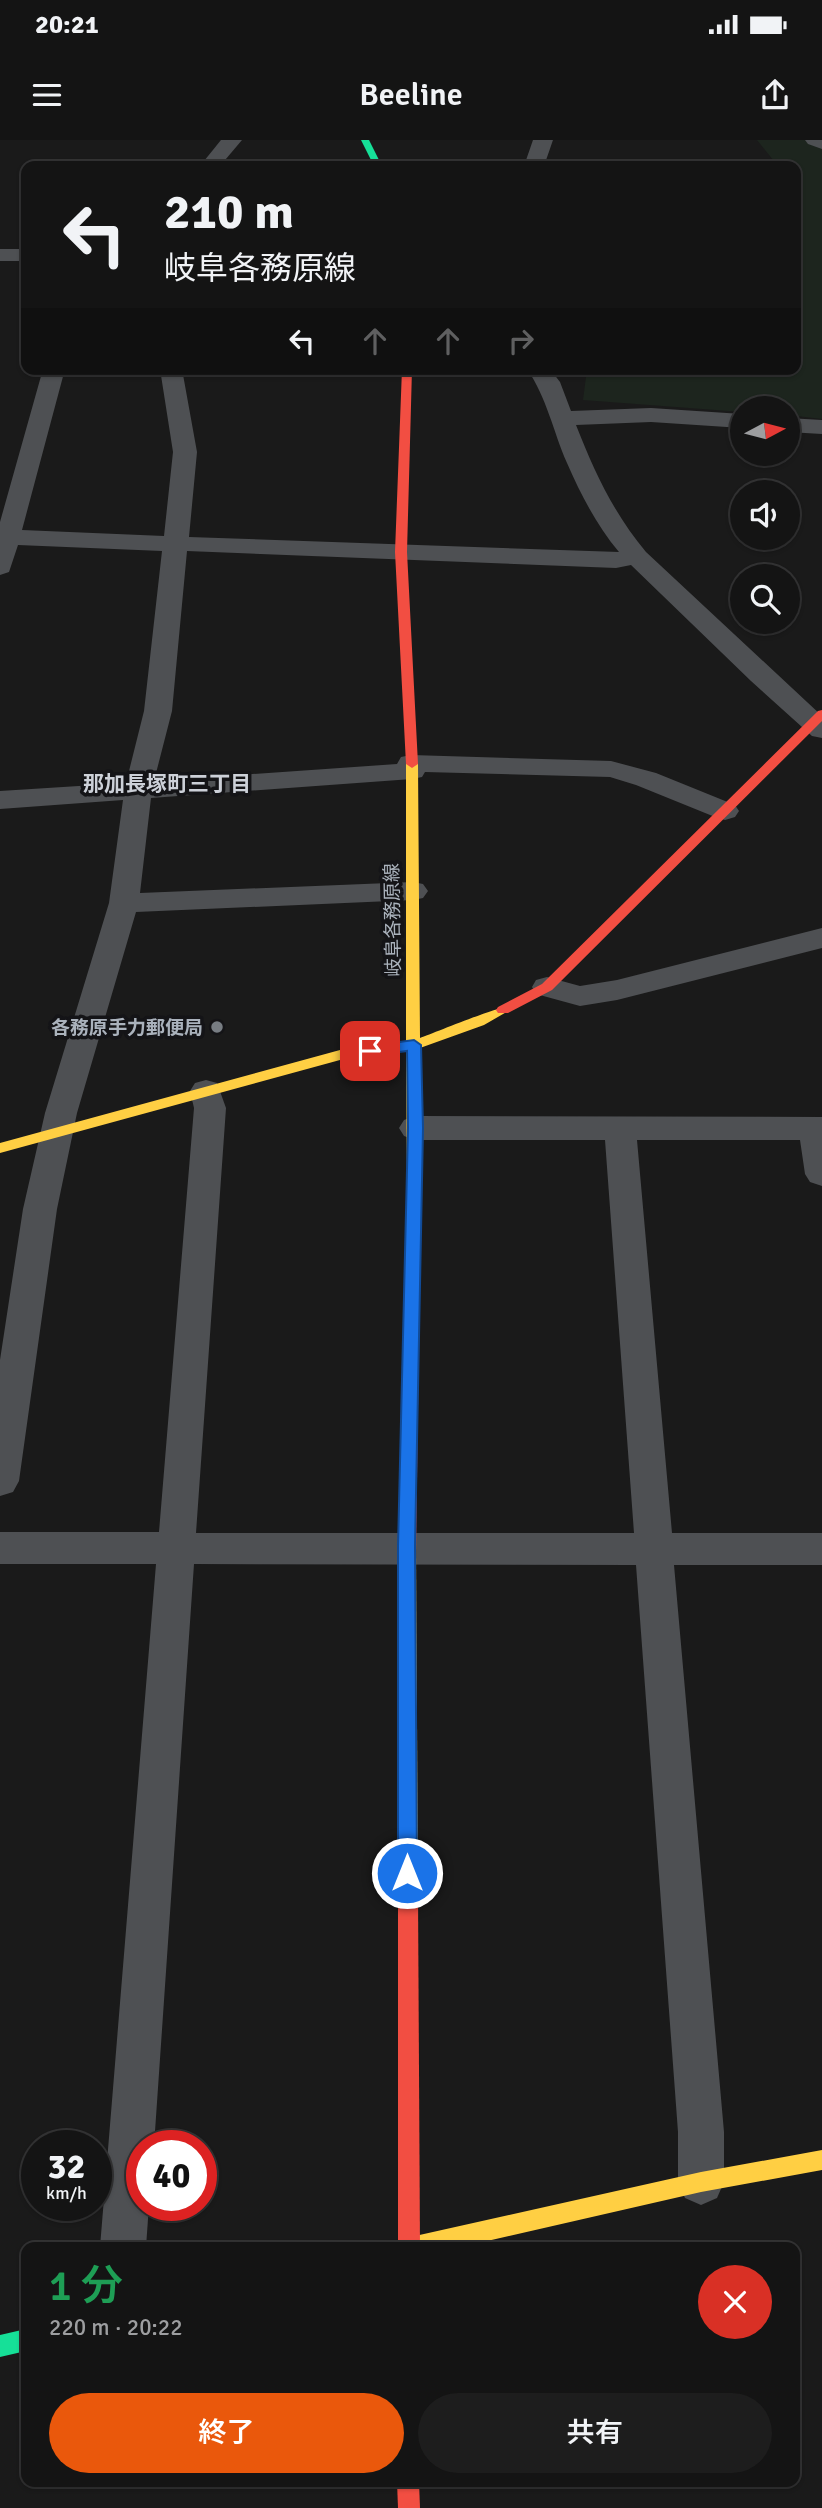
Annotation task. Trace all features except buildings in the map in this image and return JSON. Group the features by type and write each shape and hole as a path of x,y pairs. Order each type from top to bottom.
{"street":[{"path":"214,161 232,140"},
{"path":"365,140 376,161"},
{"path":"536,161 543,140"},
{"path":"815,140 822,143"},
{"path":"0,255 21,255"},
{"path":"0,567 4,537 52,375"},
{"path":"0,1481 40,1209 55,1134 124,903 138,789 158,711 173,543 185,452 172,375"},
{"name":"岐阜各務原線","path":"407,375 401,552 411,767 415,1128 407,1546 409,2242"},
{"path":"0,1148 340,1055 414,1045 479,1022 547,987 725,811 820,722 760,675 637,557 613,529 579,463 549,382 543,375"},
{"path":"563,418 651,415 730,420"},
{"path":"800,426 822,427"},
{"path":"4,537 616,560 637,557"},
{"path":"0,800 411,767 611,769 646,779 725,811"},
{"path":"124,903 412,891"},
{"path":"547,987 580,996 618,990 822,938"},
{"path":"123,2242 210,1108 206,1091"},
{"path":"415,1128 818,1129 822,1174"},
{"path":"620,1128 656,1548 701,2132 701,2182"},
{"path":"0,1548 407,1546 822,1549"},
{"path":"437,2242 701,2182 822,2160"},
{"path":"0,2346 21,2341"},
{"path":"408,2487 408,2508"}],"shaded area":[{"path":"757,140 806,140 822,146 822,419 800,416 800,396 730,396 730,411 583,400 586,375 801,375 801,161 774,161"}],"traffic: fast":[{"path":"365,140 376,161"},
{"path":"0,2346 21,2341"}],"traffic: slow":[{"path":"412,764 414,1188"},
{"path":"0,1148 340,1055 414,1045 479,1022 503,1010"},
{"path":"407,1553 408,1893"},
{"path":"437,2242 701,2182 822,2160"}],"traffic: jam":[{"path":"407,375 401,552 412,764"},
{"path":"503,1010 547,987 822,714"},
{"path":"407,1553 414,1188"},
{"path":"408,1893 409,2242"},
{"path":"408,2487 409,2508"}],"place":[{"name":"各務原手力郵便局","path":"217,1027"}],"district":[{"name":"那加長塚町三丁目","path":"167,784"}],"route":[{"path":"370,1051 414,1045 415,1128 407,1546 407,1873"}]}
